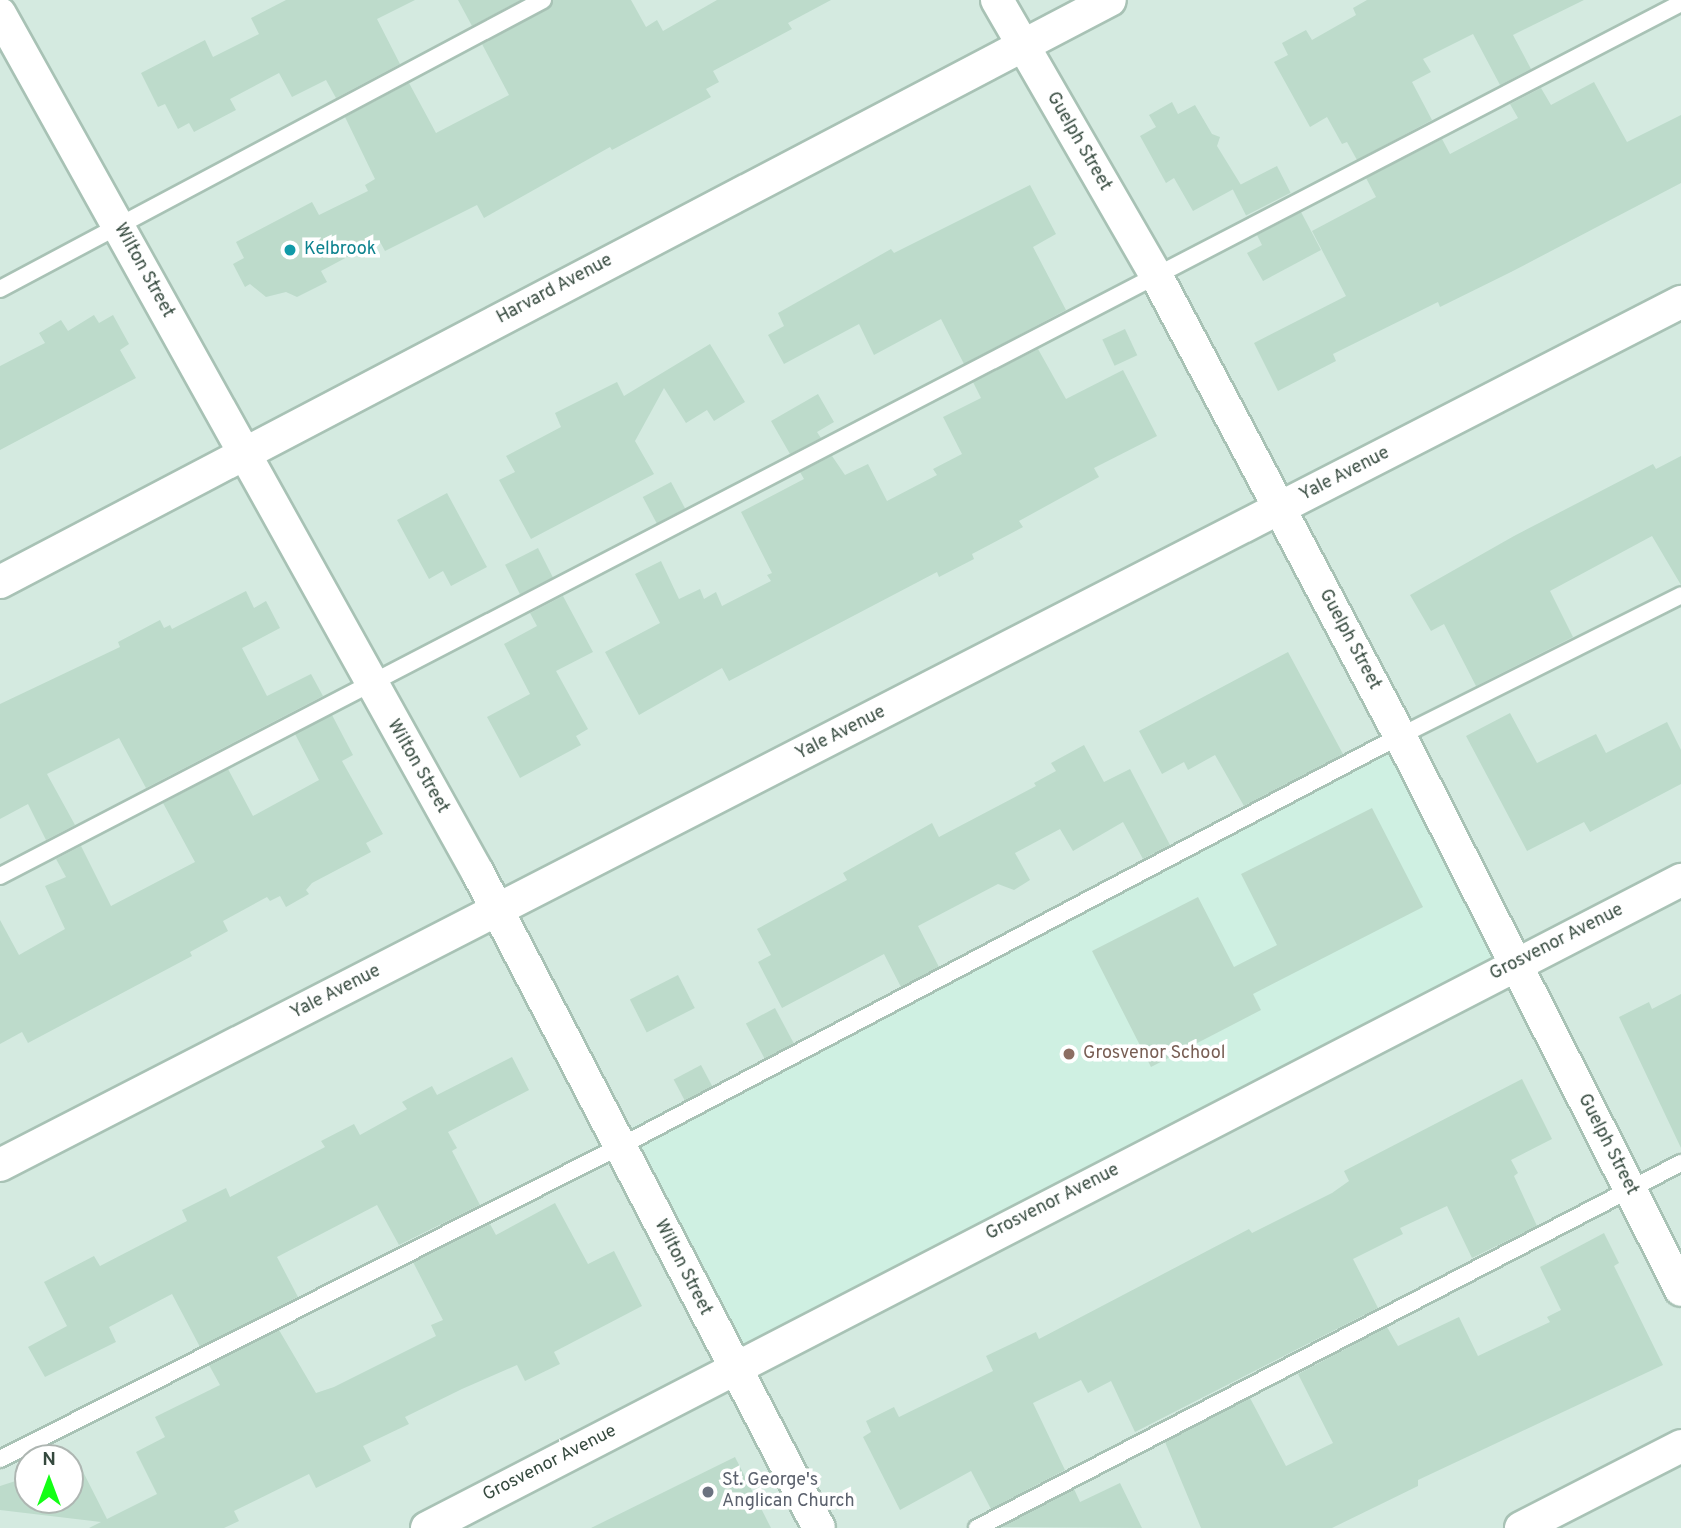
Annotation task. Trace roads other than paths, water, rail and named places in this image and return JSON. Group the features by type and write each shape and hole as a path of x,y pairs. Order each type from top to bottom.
{"street":[{"name":"Guelph Street","path":"997,0 1156,275 1401,736 1681,1290"},
{"name":"Harvard Avenue","path":"0,582 1110,0"},
{"name":"Wilton Street","path":"0,14 497,911 819,1528"},
{"name":"Yale Avenue","path":"0,1165 1681,302"},
{"name":"Grosvenor Avenue","path":"426,1528 1681,880"},
{"path":"1521,1528 1681,1446"}],"lane":[{"path":"0,289 543,0"},
{"path":"0,876 371,686 1681,3"},
{"path":"0,1459 619,1147 1401,736 1681,595"},
{"path":"976,1528 1681,1163"}],"place":[{"name":"Kelbrook","path":"290,250"},
{"name":"Grosvenor School","path":"1069,1054"},
{"name":"St. George's Anglican Church","path":"708,1492"}]}
